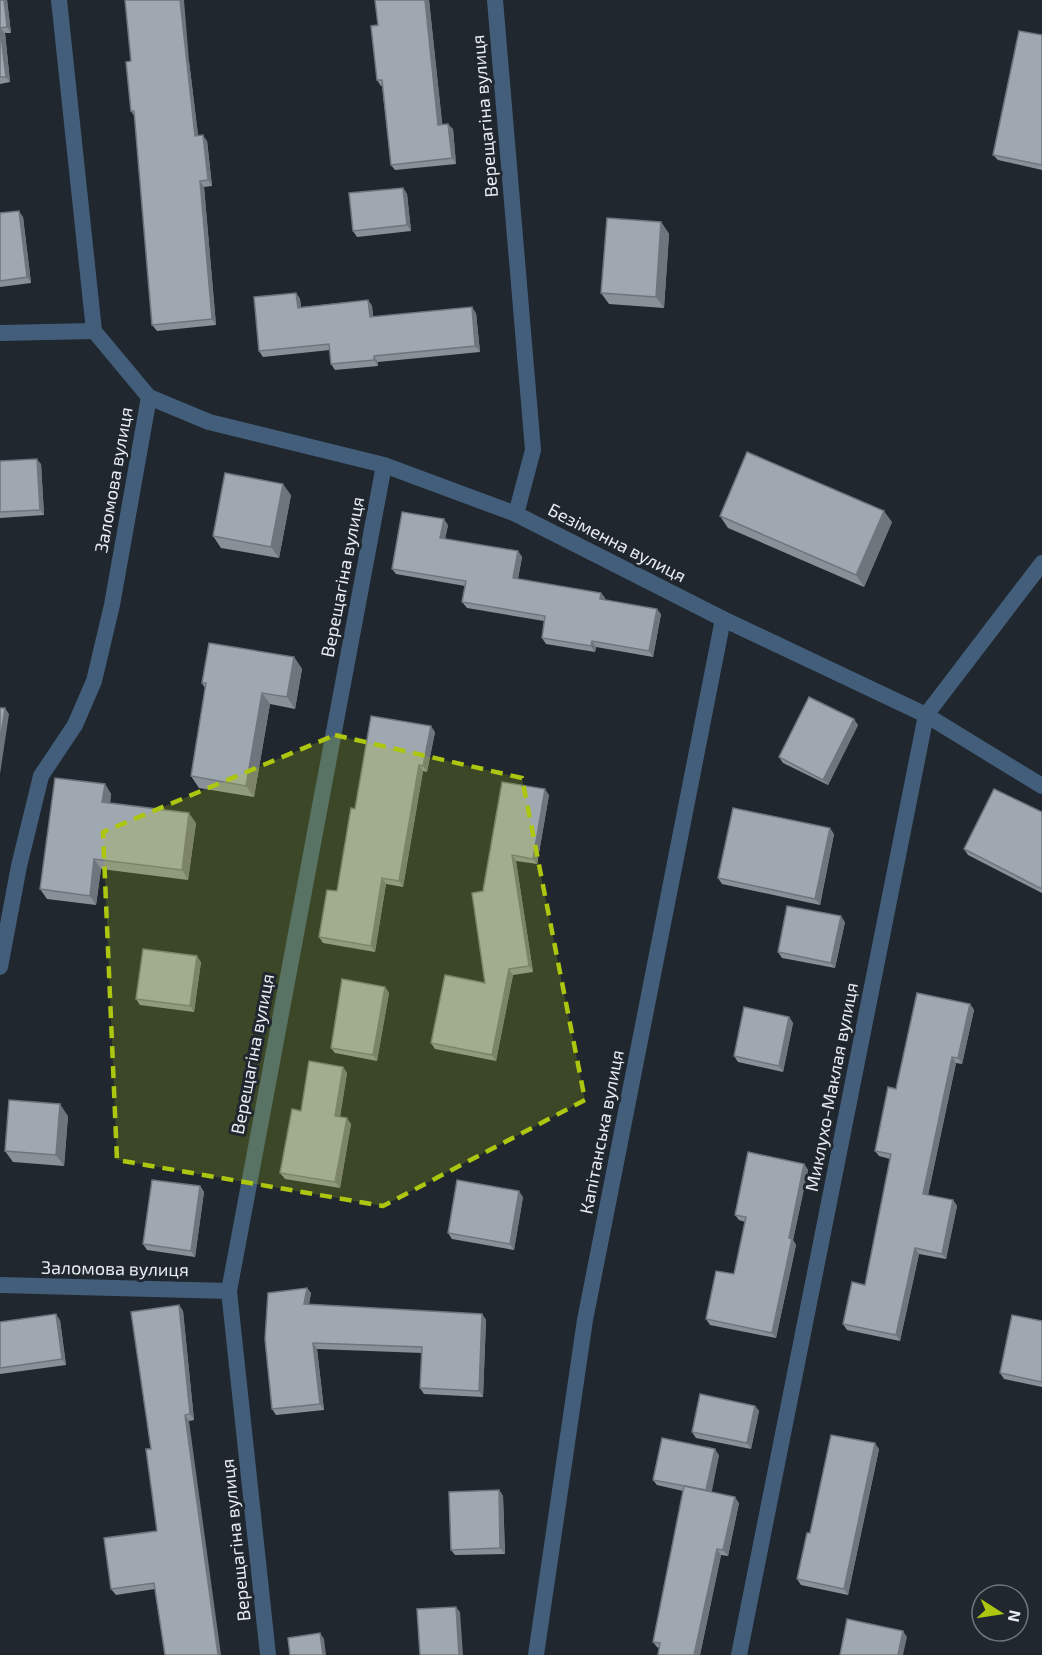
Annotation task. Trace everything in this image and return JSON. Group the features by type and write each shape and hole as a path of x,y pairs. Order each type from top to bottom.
{"street":[{"path":"0,333 94,331 60,0"},
{"name":"Верещагіна вулиця","path":"495,0 533,450 516,514"},
{"name":"Заломова вулиця","path":"0,967 19,866 41,776 75,725 94,681 112,605 148,398 94,331"},
{"name":"Безіменна вулиця","path":"148,398 209,423 384,465 516,514 723,619 926,715 1042,786"},
{"name":"Верещагіна вулиця","path":"268,1655 228,1291 384,465"},
{"name":"Миклухо-Маклая вулиця","path":"739,1655 926,715 1042,562"},
{"name":"Капітанська вулиця","path":"536,1655 585,1320 723,619"},
{"name":"Заломова вулиця","path":"0,1285 228,1291"}],"highlighted area":[{"path":"335,735 522,778 585,1100 383,1206 117,1160 103,832"}],"building":[{"path":"0,0 4,0 7,27 0,28"},
{"path":"125,0 180,0 195,136 203,135 208,180 200,181 212,319 152,325 134,111 131,111 126,62 131,61"},
{"path":"375,0 425,0 438,125 448,124 452,158 391,165 382,80 377,80 371,26 378,25"},
{"path":"0,28 6,77 0,77"},
{"path":"1019,31 1042,35 1042,165 993,155"},
{"path":"403,188 407,225 353,231 349,193"},
{"path":"19,211 27,277 0,281 0,213"},
{"path":"607,218 661,222 656,297 601,293"},
{"path":"296,293 298,308 368,300 370,317 472,307 475,346 374,356 374,360 331,364 329,344 259,351 254,297"},
{"path":"747,452 884,511 856,575 720,516"},
{"path":"37,459 40,510 0,512 0,461"},
{"path":"225,473 283,484 271,547 213,536"},
{"path":"402,512 444,519 440,538 518,551 513,578 601,593 600,599 657,609 649,651 592,641 591,646 542,638 545,616 462,602 466,581 392,569"},
{"path":"209,643 294,657 287,697 262,693 246,786 191,776 206,683 202,683"},
{"path":"809,697 854,719 823,780 779,757"},
{"path":"0,708 5,708 0,742"},
{"path":"371,716 431,726 423,766 419,765 399,881 382,878 371,946 319,937 327,890 337,891 351,808 355,809"},
{"path":"55,778 105,784 102,802 189,813 182,870 94,859 90,896 40,889"},
{"path":"502,782 545,789 533,859 512,855 529,966 509,969 492,1055 431,1043 445,975 485,983 472,893 483,891"},
{"path":"994,789 1042,812 1042,889 964,849"},
{"path":"733,808 830,828 815,899 718,878"},
{"path":"787,906 841,916 831,963 778,952"},
{"path":"143,949 197,956 190,1006 136,999"},
{"path":"342,979 385,987 373,1055 331,1048"},
{"path":"917,993 970,1004 958,1058 952,1057 923,1194 953,1200 942,1254 915,1248 896,1335 843,1324 852,1282 865,1285 891,1154 875,1151 888,1087 896,1089"},
{"path":"744,1007 789,1017 779,1066 734,1056"},
{"path":"309,1061 343,1067 335,1116 347,1118 335,1182 280,1173 292,1109 301,1111"},
{"path":"9,1100 60,1104 56,1155 5,1151"},
{"path":"748,1152 804,1164 789,1238 792,1239 772,1333 706,1319 716,1271 734,1274 746,1217 735,1215"},
{"path":"152,1180 200,1186 191,1251 143,1244"},
{"path":"457,1180 519,1191 510,1244 448,1233"},
{"path":"307,1288 304,1304 482,1314 479,1391 420,1388 422,1347 313,1343 320,1404 272,1409 265,1339 268,1293"},
{"path":"179,1305 190,1414 185,1415 218,1655 165,1655 154,1583 111,1589 104,1538 157,1531 146,1449 151,1449 131,1312"},
{"path":"56,1314 62,1359 0,1368 0,1322"},
{"path":"1012,1315 1042,1321 1042,1382 1000,1373"},
{"path":"700,1394 755,1406 747,1443 692,1432"},
{"path":"831,1435 875,1443 844,1589 797,1579 807,1533 810,1533"},
{"path":"662,1438 715,1449 706,1490 653,1480"},
{"path":"684,1486 735,1497 723,1550 717,1549 694,1655 658,1655 660,1643 653,1642"},
{"path":"499,1490 500,1548 451,1550 449,1492"},
{"path":"456,1607 459,1655 420,1655 417,1609"},
{"path":"847,1619 903,1631 898,1655 840,1655"},
{"path":"320,1633 323,1655 290,1655 288,1638"}]}
